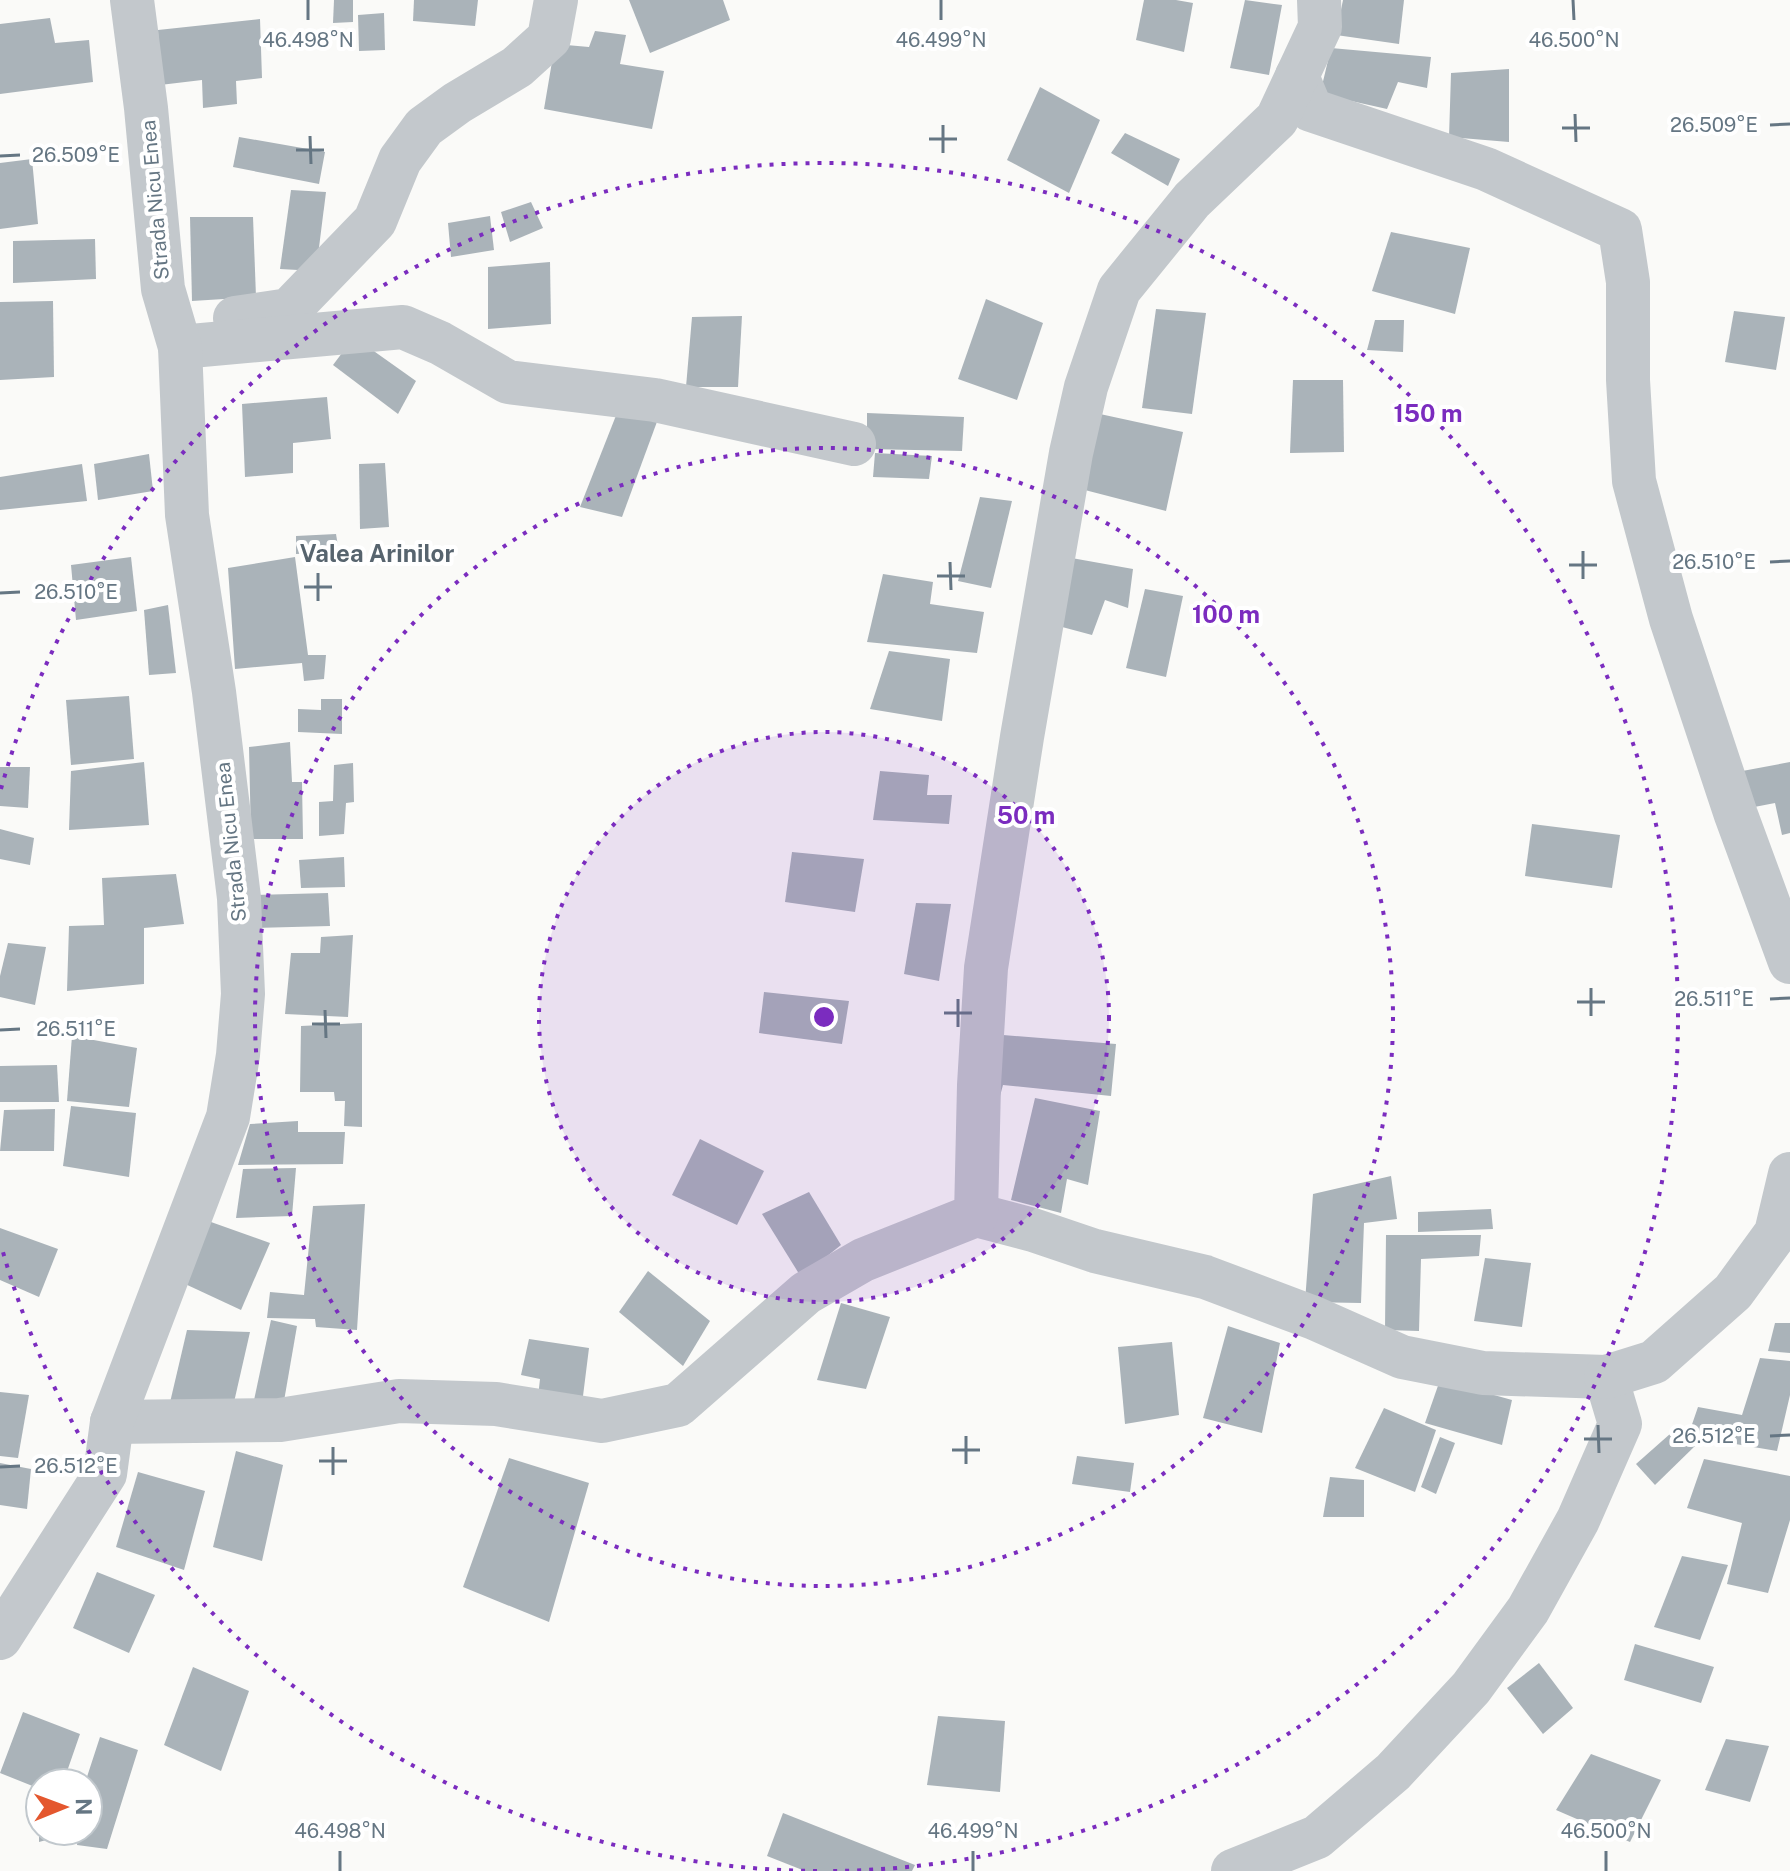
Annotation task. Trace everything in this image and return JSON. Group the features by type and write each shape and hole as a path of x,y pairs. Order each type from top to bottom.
{"street":[{"name":"Strada Nicu Enea","path":"0,1638 105,1474 112,1422 228,1117 238,1055 243,994 237,882 214,692 187,515 180,347 163,289 146,108 132,0"},
{"path":"163,289 204,323 289,310 375,221 400,160 424,127 517,67 549,38 556,0"},
{"path":"976,1215 986,968 1060,513 1086,387 1119,290 1192,200 1277,119 1320,27 1319,0"},
{"path":"1297,76 1311,110 1486,169 1620,230 1628,282 1628,380 1634,481 1671,619 1736,815 1790,962"},
{"path":"180,347 403,327 440,343 508,382 655,400 854,444"},
{"path":"112,1422 280,1420 399,1401 496,1404 602,1421 678,1405 806,1293 863,1260 976,1215 1095,1251 1205,1277 1314,1318 1402,1357 1483,1373 1606,1377 1654,1362 1733,1292 1776,1233 1790,1174"},
{"path":"1233,1871 1317,1837 1393,1772 1471,1688 1528,1610 1578,1520 1620,1424 1606,1377"}],"building":[{"path":"334,0 353,0 353,22 333,23"},
{"path":"414,0 478,0 475,26 413,21"},
{"path":"629,0 723,0 730,20 650,53"},
{"path":"1144,0 1193,3 1184,52 1136,40"},
{"path":"1245,0 1282,5 1269,75 1230,68"},
{"path":"1343,0 1404,0 1399,44 1336,35"},
{"path":"384,13 385,50 359,51 358,15"},
{"path":"50,18 55,43 89,40 93,82 0,94 0,24"},
{"path":"260,19 262,78 236,81 237,104 203,108 202,80 160,85 158,30"},
{"path":"595,31 626,35 620,64 664,71 652,129 544,109 555,44 589,47"},
{"path":"1331,48 1431,57 1427,88 1398,82 1387,109 1320,94"},
{"path":"1509,69 1509,142 1449,137 1451,73"},
{"path":"1040,87 1100,120 1069,193 1007,160"},
{"path":"1125,133 1180,159 1168,186 1111,153"},
{"path":"239,137 325,152 319,184 233,167"},
{"path":"32,159 38,224 0,229 0,163"},
{"path":"291,190 326,192 316,271 280,269"},
{"path":"531,202 543,228 510,242 501,212"},
{"path":"490,216 494,250 451,257 448,223"},
{"path":"190,217 253,217 256,297 192,301"},
{"path":"1391,232 1470,248 1455,314 1372,291"},
{"path":"95,239 96,279 13,283 13,241"},
{"path":"550,262 551,324 488,329 488,267"},
{"path":"986,299 1043,323 1017,400 958,379"},
{"path":"53,301 54,377 0,380 0,302"},
{"path":"1156,309 1206,313 1192,414 1142,408"},
{"path":"1734,311 1785,317 1776,370 1725,362"},
{"path":"742,316 738,387 686,387 692,317"},
{"path":"1375,320 1404,320 1403,352 1367,350"},
{"path":"354,337 416,381 398,414 333,365"},
{"path":"1293,380 1343,380 1344,452 1290,453"},
{"path":"327,397 331,439 293,443 293,473 245,477 242,404"},
{"path":"617,413 658,419 622,517 580,507"},
{"path":"867,413 964,417 962,451 867,449"},
{"path":"1100,414 1183,432 1166,511 1081,489"},
{"path":"875,453 932,456 929,479 873,477"},
{"path":"149,454 153,491 98,500 94,464"},
{"path":"385,463 389,527 360,529 359,464"},
{"path":"82,464 87,501 0,510 0,477"},
{"path":"980,497 1012,501 991,588 958,581"},
{"path":"336,534 339,552 296,554 296,536"},
{"path":"131,557 137,611 76,620 71,565"},
{"path":"295,557 308,655 326,655 324,679 304,681 302,663 235,669 228,568"},
{"path":"1066,557 1133,569 1128,608 1105,600 1092,635 1051,624"},
{"path":"883,574 933,582 930,604 984,612 977,653 867,642"},
{"path":"1145,589 1183,596 1166,677 1126,668"},
{"path":"168,605 176,673 149,675 144,610"},
{"path":"889,651 950,659 942,721 870,709"},
{"path":"129,696 134,759 71,765 66,700"},
{"path":"321,699 342,699 342,734 298,732 298,709 321,710"},
{"path":"290,742 292,782 302,782 303,839 251,839 249,747"},
{"path":"144,762 149,825 69,830 71,771"},
{"path":"1790,762 1790,833 1782,835 1775,803 1744,809 1737,772"},
{"path":"353,763 354,802 346,803 344,834 319,836 319,802 333,801 334,765"},
{"path":"0,767 30,767 28,808 0,806"},
{"path":"880,771 929,775 927,795 952,795 949,824 873,820"},
{"path":"1532,824 1620,835 1612,888 1525,876"},
{"path":"0,829 34,838 30,865 0,859"},
{"path":"792,852 864,859 855,912 785,902"},
{"path":"344,857 345,887 301,888 299,860"},
{"path":"176,874 184,924 144,928 144,984 67,991 69,926 104,925 102,878"},
{"path":"328,893 330,926 252,928 251,895"},
{"path":"916,903 951,904 939,981 904,974"},
{"path":"353,935 348,1017 285,1014 291,953 320,953 321,937"},
{"path":"8,943 46,947 35,1005 0,997 0,976"},
{"path":"764,992 849,1001 842,1044 759,1033"},
{"path":"362,1023 362,1127 344,1126 345,1101 335,1101 334,1092 300,1092 301,1026"},
{"path":"991,1034 1116,1044 1111,1096 1003,1085 997,1107"},
{"path":"72,1036 137,1048 129,1107 67,1101"},
{"path":"57,1065 59,1102 0,1102 0,1066"},
{"path":"1035,1098 1100,1111 1088,1185 1067,1179 1061,1213 1011,1200"},
{"path":"71,1106 136,1113 129,1177 63,1166"},
{"path":"55,1109 54,1151 0,1151 4,1110"},
{"path":"298,1121 298,1132 345,1132 343,1164 238,1165 250,1124"},
{"path":"700,1139 764,1171 737,1225 672,1195"},
{"path":"296,1168 292,1216 236,1218 243,1169"},
{"path":"1391,1176 1397,1219 1364,1223 1361,1303 1305,1302 1313,1194"},
{"path":"809,1192 841,1245 801,1277 762,1214"},
{"path":"365,1204 357,1330 316,1327 315,1319 267,1318 270,1292 304,1295 313,1206"},
{"path":"1491,1209 1493,1229 1418,1232 1418,1212"},
{"path":"211,1222 270,1243 241,1310 183,1283"},
{"path":"0,1228 58,1249 39,1297 0,1280"},
{"path":"1386,1235 1481,1235 1479,1256 1421,1259 1419,1331 1385,1330"},
{"path":"1485,1258 1531,1263 1522,1327 1474,1321"},
{"path":"648,1271 710,1321 683,1366 619,1312"},
{"path":"841,1303 890,1317 866,1389 817,1380"},
{"path":"271,1320 297,1326 284,1401 253,1405"},
{"path":"1775,1323 1790,1323 1790,1353 1768,1351"},
{"path":"1228,1326 1280,1343 1262,1433 1203,1418"},
{"path":"187,1330 250,1332 232,1411 168,1411"},
{"path":"529,1339 589,1348 582,1404 538,1397 540,1379 521,1375"},
{"path":"1172,1342 1179,1415 1125,1424 1118,1347"},
{"path":"1760,1358 1790,1361 1790,1395 1777,1451 1688,1436 1698,1407 1742,1415"},
{"path":"1440,1380 1512,1400 1502,1445 1425,1423"},
{"path":"0,1392 29,1395 18,1458 0,1456"},
{"path":"1384,1408 1436,1430 1415,1492 1355,1468"},
{"path":"1679,1426 1696,1445 1655,1485 1636,1464"},
{"path":"1440,1437 1455,1443 1436,1494 1421,1487"},
{"path":"236,1451 283,1465 262,1561 213,1547"},
{"path":"1077,1456 1134,1463 1130,1492 1072,1484"},
{"path":"509,1458 589,1483 549,1622 463,1587"},
{"path":"1704,1459 1790,1476 1790,1520 1768,1593 1727,1584 1742,1523 1687,1508"},
{"path":"0,1463 31,1469 27,1509 0,1505"},
{"path":"138,1472 205,1491 184,1570 116,1547"},
{"path":"1330,1477 1364,1480 1364,1517 1323,1517"},
{"path":"1682,1556 1728,1565 1700,1640 1654,1627"},
{"path":"97,1572 155,1595 129,1653 73,1628"},
{"path":"1635,1644 1714,1667 1701,1703 1624,1680"},
{"path":"1539,1663 1573,1708 1543,1734 1507,1688"},
{"path":"193,1667 249,1691 221,1771 164,1745"},
{"path":"23,1712 80,1734 69,1767 24,1767 24,1783 0,1773"},
{"path":"938,1716 1005,1721 1000,1792 927,1785"},
{"path":"100,1737 138,1750 107,1849 92,1847 104,1847 104,1767 90,1767"},
{"path":"1726,1739 1769,1746 1750,1802 1705,1790"},
{"path":"1591,1754 1661,1780 1630,1842 1556,1810"},
{"path":"783,1813 915,1865 912,1871 805,1871 767,1856"}],"district":[{"name":"Valea Arinilor","path":"377,553"}]}
